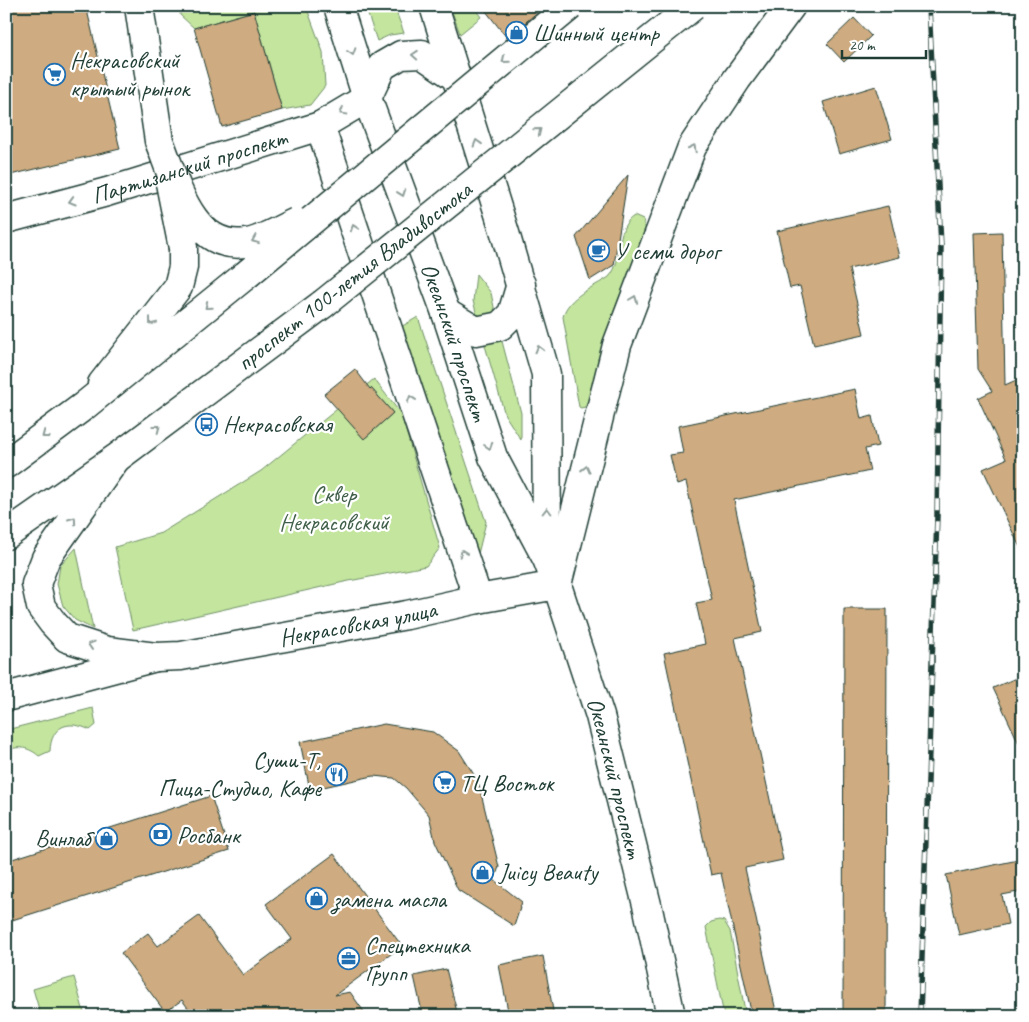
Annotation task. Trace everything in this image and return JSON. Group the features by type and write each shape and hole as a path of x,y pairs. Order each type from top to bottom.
{"main road":[{"path":"84,406 178,287 183,267 183,248 175,205 159,141 139,6"},
{"name":"Океанский проспект","path":"338,6 367,98 446,313 493,458 547,559 557,585 600,716 648,909 669,1009"},
{"name":"Океанский проспект","path":"434,6 521,284 546,374 547,559"},
{"path":"6,464 84,406 246,275 570,6"},
{"name":"проспект 100-летия Владивостока","path":"6,535 118,457 323,304 693,6"},
{"path":"557,585 617,345 692,146 737,79 792,6"},
{"path":"367,98 382,66 401,55 422,54 457,78"},
{"name":"Партизанский проспект","path":"6,219 107,192 320,126 367,98"},
{"path":"320,126 478,600"},
{"path":"159,141 183,199 194,220 204,232 216,240 232,244 248,243 297,222 344,194"},
{"path":"446,313 476,331 500,326 512,314 521,284"},
{"path":"118,457 46,558 36,584 41,607 52,623 67,638 107,650 156,657"},
{"name":"Некрасовская улица","path":"156,657 181,656 333,629 557,585"},
{"path":"6,696 156,657"}],"green space":[{"path":"181,6 306,6 323,52 325,86 310,105 282,110 254,11 194,28 180,15"},
{"path":"365,6 394,6 404,33 390,35 377,41"},
{"path":"450,6 473,6 481,17 460,34"},
{"path":"634,216 643,220 646,230 590,401 585,407 581,408 579,407 563,317 575,298 609,277 614,270 623,228"},
{"path":"476,274 491,293 497,321 480,326 473,301"},
{"path":"418,317 486,522 475,566 399,328"},
{"path":"499,330 521,413 521,440 505,415 482,335"},
{"name":"Сквер Некрасовский","path":"374,379 401,414 440,548 426,566 344,582 133,630 115,547 161,533 261,471","holes":["371,388 393,413 364,439 342,413"]},
{"path":"76,548 93,629 75,620 63,606 57,584 60,566"},
{"path":"93,708 96,725 90,730 75,725 62,727 57,730 51,742 50,751 39,756 23,748 15,748 6,752 6,730"},
{"path":"724,921 730,931 746,1016 724,1016 706,927 711,922"},
{"path":"74,977 85,1016 41,1016 33,989"}],"building":[{"name":"Некрасовский крытый рынок","path":"6,6 86,6 120,149 6,176"},
{"name":"Шинный центр","path":"482,6 537,6 540,10 507,38"},
{"path":"254,11 282,110 222,127 194,28"},
{"path":"854,18 871,36 844,62 827,44"},
{"path":"876,86 892,139 839,154 823,102"},
{"name":"У семи дорог","path":"628,175 614,265 590,280 576,237"},
{"path":"888,206 900,257 849,269 864,334 814,345 800,286 790,288 777,231"},
{"path":"1002,232 1005,385 1023,377 1023,554 983,469 1006,459 978,398 992,391 978,369 974,233"},
{"path":"355,369 370,389 393,413 364,439 324,394"},
{"path":"855,389 861,419 872,416 878,446 865,449 870,471 734,500 762,632 735,638 783,860 745,868 777,1016 752,1016 721,873 711,875 664,653 705,644 696,603 712,600 686,482 677,485 670,455 683,453 678,426"},
{"path":"844,609 887,609 886,1016 843,1016"},
{"path":"1023,675 1023,752 993,688"},
{"path":"384,724 433,732 459,751 478,781 499,867 494,880 522,902 514,926 458,890 435,841 429,815 406,788 394,778 373,776 310,790 300,742"},
{"path":"211,796 229,851 6,922 6,861"},
{"path":"334,854 402,946 335,995 350,992 367,1016 194,1016 182,1000 165,1012 121,953 148,933 158,946 199,916 243,975 292,939 266,904"},
{"path":"1023,859 1023,891 1002,895 1008,924 959,935 946,875"},
{"path":"543,956 554,1016 509,1016 499,965"},
{"path":"446,969 458,1016 423,1016 414,976"}],"railway":[{"path":"920,1016 937,516 941,246 929,6"}],"place":[{"name":"Шинный центр","path":"517,33"},
{"name":"Некрасовский крытый рынок","path":"54,74"},
{"name":"У семи дорог","path":"598,251"},
{"name":"Некрасовская","path":"207,424"},
{"name":"Суши-Т, Пица-Студио, Кафе","path":"337,774"},
{"name":"ТЦ Восток","path":"444,783"},
{"name":"Росбанк","path":"161,835"},
{"name":"Винлаб","path":"106,838"},
{"name":"Juicy Beauty","path":"483,872"},
{"name":"замена масла","path":"317,899"},
{"name":"Спецтехника Групп","path":"349,959"}]}
